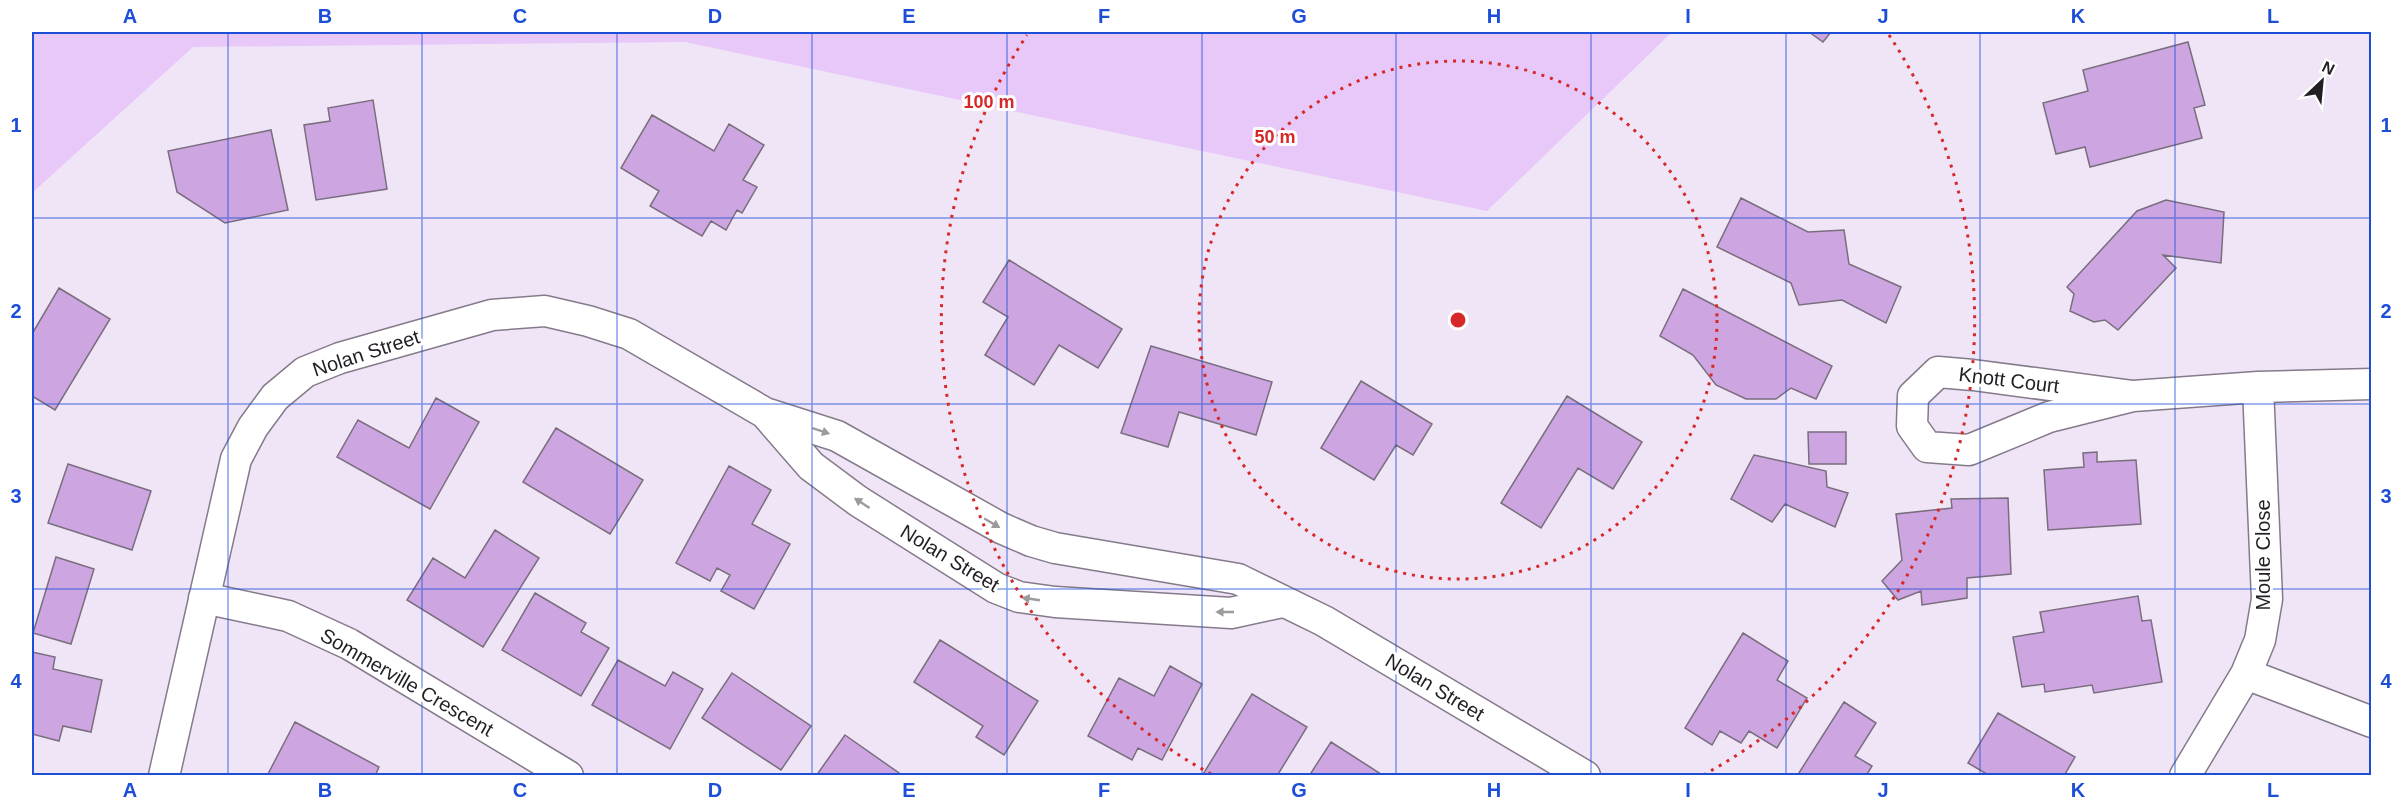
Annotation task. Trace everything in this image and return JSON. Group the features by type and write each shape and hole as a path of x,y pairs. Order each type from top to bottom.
{"street":[{"name":"Nolan Street","path":"164,776 236,459 253,427 275,397 305,372 340,358 492,315 545,311 629,334 765,413 837,436 1001,528 1031,541 1055,548 1238,579 1324,621 1585,776"},
{"name":"Knott Court","path":"2133,396 1938,372 1913,396 1911,426 1927,447 1970,450 2049,417 2133,396 2258,387 2372,384"},
{"name":"Moule Close","path":"2185,776 2246,674 2260,640 2267,599 2258,387"},
{"name":"Nolan Street","path":"765,413 811,466 858,501 996,588 1019,597 1055,602 1231,613 1282,602"},
{"name":"Sommerville Crescent","path":"204,598 288,616 349,644 568,776"},
{"path":"2246,674 2372,722"}],"shaded area":[{"path":"32,32 1672,32 1487,211 685,42 193,47 32,193"}],"building":[{"path":"1809,32 1831,32 1823,42"},
{"path":"2188,42 2205,105 2194,108 2202,138 2090,167 2085,147 2056,154 2043,103 2088,91 2083,70"},
{"path":"373,100 387,189 316,200 304,125 330,121 328,108"},
{"path":"652,115 714,151 729,124 764,145 743,180 757,187 742,213 737,210 726,230 711,221 702,236 650,206 659,191 621,168"},
{"path":"271,130 288,210 225,223 177,192 168,151"},
{"path":"1741,198 1808,232 1844,230 1849,264 1901,287 1886,323 1842,300 1799,305 1791,283 1717,247"},
{"path":"2166,200 2224,212 2221,263 2163,255 2176,268 2118,330 2105,320 2094,322 2070,311 2074,294 2067,287 2137,211"},
{"path":"1009,260 1122,329 1098,368 1059,345 1034,385 985,355 1008,317 983,302"},
{"path":"59,288 110,319 55,410 32,396 32,334"},
{"path":"1683,289 1832,366 1816,399 1791,388 1776,399 1746,399 1716,385 1693,355 1660,336"},
{"path":"1151,346 1272,382 1256,435 1179,412 1168,447 1121,433"},
{"path":"1361,381 1432,424 1413,455 1396,445 1374,480 1321,448"},
{"path":"1567,396 1642,442 1613,489 1578,468 1541,528 1501,503"},
{"path":"436,398 479,422 430,509 337,457 358,420 409,448"},
{"path":"556,428 643,480 610,534 523,482"},
{"path":"1808,432 1846,432 1846,464 1809,464"},
{"path":"2097,452 2097,462 2136,460 2141,524 2048,530 2044,470 2084,467 2083,453"},
{"path":"1754,455 1826,471 1827,487 1848,493 1835,527 1785,504 1772,522 1731,499"},
{"path":"68,464 151,491 132,550 48,523"},
{"path":"729,466 771,490 752,524 790,544 754,609 721,591 730,575 717,568 710,581 676,563"},
{"path":"2008,498 2011,574 1967,578 1967,598 1922,605 1921,591 1898,600 1882,581 1902,560 1896,514 1952,508 1951,499"},
{"path":"495,530 539,558 483,647 407,600 433,558 465,578"},
{"path":"56,557 94,569 71,644 33,633"},
{"path":"535,593 586,623 581,632 609,648 581,696 502,650"},
{"path":"2138,596 2142,621 2151,620 2162,682 2094,693 2092,685 2045,692 2044,684 2022,687 2013,637 2044,632 2040,612"},
{"path":"1743,633 1788,661 1777,680 1807,698 1777,748 1749,731 1741,743 1720,731 1712,745 1685,728"},
{"path":"940,640 1038,701 1004,755 976,737 983,726 914,682"},
{"path":"32,652 55,657 53,669 102,680 91,732 63,726 59,741 32,734"},
{"path":"618,660 665,686 673,672 703,689 670,749 592,705"},
{"path":"1170,666 1202,684 1162,760 1138,748 1132,760 1088,736 1119,678 1154,696"},
{"path":"732,673 811,726 781,770 702,718"},
{"path":"1252,694 1307,727 1277,776 1202,776"},
{"path":"1844,702 1876,723 1855,756 1872,766 1866,776 1797,776"},
{"path":"1998,713 2075,757 2064,776 1990,776 1968,763"},
{"path":"295,722 379,767 375,776 268,774"},
{"path":"845,735 899,773 897,776 816,776"},
{"path":"1331,742 1384,776 1309,776"}]}
